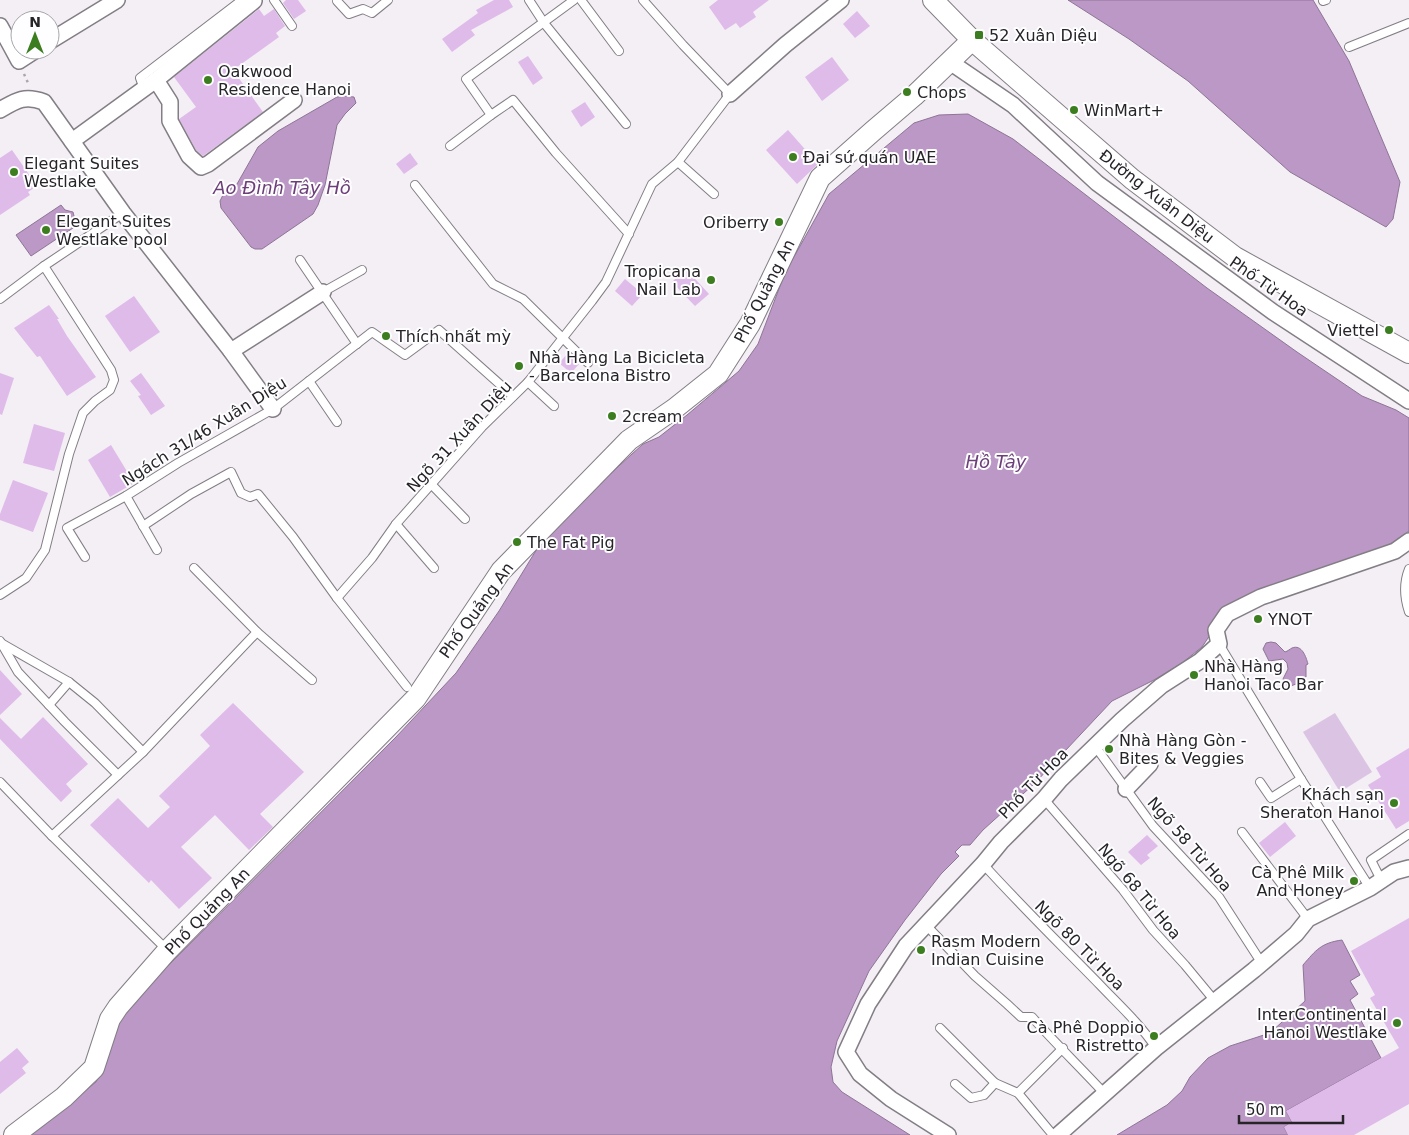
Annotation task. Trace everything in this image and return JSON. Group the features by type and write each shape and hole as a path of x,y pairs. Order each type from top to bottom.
{"street":[{"path":"60,35 117,0"},
{"path":"730,94 841,0"},
{"name":"Đường Xuân Diệu","path":"933,0 972,40 1132,179 1235,257 1408,351"},
{"path":"72,141 150,84 248,1"},
{"path":"0,26 19,61"},
{"name":"Phố Quảng An","path":"14,1135 64,1097 94,1068 110,1019 168,951 416,698 501,571 629,440 674,409 718,374 750,324 820,178 914,96 972,40"},
{"name":"Phố Từ Hoa","path":"950,62 1012,106 1097,183 1273,312 1409,401"},
{"path":"150,84 170,102 170,121 189,156 201,167 208,164 294,100"},
{"path":"0,110 18,99 34,99 44,102 123,213 231,351 272,408"},
{"path":"231,351 323,292"},
{"path":"1219,644 1216,630 1227,614 1260,597 1395,551 1409,541"},
{"name":"Phố Từ Hoa","path":"948,1135 891,1099 860,1074 846,1052 868,1004 906,946 983,864 1001,842 1095,746 1161,686 1200,660 1219,644"},
{"path":"1126,789 1150,764"},
{"path":"1058,1135 1156,1048 1296,934 1308,920 1376,884 1394,872 1409,868"}],"lane":[{"path":"274,0 292,26"},
{"path":"337,1 349,14 363,9 372,12 388,0"},
{"path":"529,0 544,23 626,124"},
{"path":"491,115 466,79 574,0"},
{"path":"581,0 619,50"},
{"path":"643,0 682,45 730,94"},
{"path":"1350,47 1409,23"},
{"name":"Ngõ 31 Xuân Diệu","path":"337,598 372,558 396,524 482,427 528,382 606,282 652,184 678,162 730,94"},
{"path":"450,146 513,100 556,153 629,234"},
{"path":"678,162 714,194"},
{"path":"415,185 492,284 523,299 588,363"},
{"path":"0,300 44,266 123,213"},
{"path":"300,260 357,344"},
{"path":"0,595 26,578 45,550 69,454 83,413 110,390 114,380 111,370 44,266"},
{"path":"323,292 362,270"},
{"name":"Ngách 31/46 Xuân Diệu","path":"85,557 67,528 126,496 272,408 372,332 405,355 439,330 513,396"},
{"path":"310,381 337,422"},
{"path":"528,382 554,406"},
{"path":"143,526 191,494 231,472 241,492 250,497 258,494 408,687"},
{"path":"432,485 465,519"},
{"path":"126,496 157,550"},
{"path":"396,524 434,568"},
{"path":"194,568 258,632 312,680"},
{"path":"1409,569 1404,596 1409,612"},
{"path":"52,836 143,752 258,632"},
{"path":"0,642 70,682 95,703 143,752"},
{"path":"0,642 18,672 118,776"},
{"path":"1219,644 1301,779 1376,884"},
{"path":"49,705 70,682"},
{"name":"Ngõ 58 Từ Hoa","path":"1095,746 1153,826 1219,898 1261,962"},
{"path":"1260,782 1271,798 1301,779"},
{"path":"0,782 168,951"},
{"name":"Ngõ 68 Từ Hoa","path":"1044,799 1214,1000"},
{"path":"1242,832 1308,920"},
{"path":"1376,884 1371,860 1409,834"},
{"name":"Ngõ 80 Từ Hoa","path":"983,864 1016,900 1049,931 1142,1027 1156,1048"},
{"path":"925,924 975,976 1021,1016 1032,1017 1104,1093"},
{"path":"940,1028 995,1083 1018,1093 1052,1135"},
{"path":"1018,1093 1063,1048"},
{"path":"955,1084 963,1093 971,1098 984,1096 995,1083"}],"path":[{"path":"19,61 34,99"}],"shaded area":[{"path":"1335,713 1372,772 1340,792 1303,732"}],"water":[{"path":"1068,0 1313,0 1349,61 1400,182 1393,219 1386,227 1290,172 1188,81 1129,39"},
{"name":"Ao Đình Tây Hồ","path":"337,97 354,97 356,103 337,125 325,185 313,214 262,249 251,247 221,208 220,201 224,193 237,184 258,147 278,131"},
{"name":"Hồ Tây","path":"968,114 1013,139 1207,288 1297,352 1362,396 1396,410 1409,418 1409,531 1386,547 1274,588 1210,635 1202,647 1182,663 1154,680 1112,701 1034,784 983,830 970,845 962,845 955,852 959,856 941,874 905,920 869,971 837,1041 831,1067 833,1082 842,1092 910,1135 30,1135 96,1082 106,1063 122,1012 396,737 456,673 499,611 543,539 643,444 659,437 739,371 758,344 785,273 829,194 914,123 939,115"},
{"name":"Elegant Suites Westlake pool","path":"61,205 65,210 73,212 73,220 76,226 31,256 16,235"},
{"path":"1266,643 1276,643 1285,652 1295,647 1301,649 1308,664 1306,665 1306,677 1288,687 1283,679 1288,669 1287,663 1283,659 1269,661 1263,649"},
{"path":"1342,940 1360,975 1350,981 1358,994 1350,1000 1381,1058 1286,1111 1292,1122 1284,1127 1288,1135 1117,1135 1167,1105 1182,1091 1190,1077 1208,1058 1230,1046 1270,1033 1305,1001 1303,965 1324,945"}],"building":[{"path":"286,0 298,0 306,11 294,19 283,3"},
{"path":"494,0 509,0 513,7 471,30 475,35 452,52 442,39 478,13 476,10"},
{"path":"718,0 769,0 753,12 756,17 740,28 736,23 725,30 709,7"},
{"name":"Oakwood Residence Hanoi","path":"259,9 264,16 274,9 285,26 276,33 279,37 233,70 263,112 203,156 196,150 179,119 196,107 174,77"},
{"path":"857,11 870,26 855,38 843,24"},
{"path":"528,56 543,78 533,85 518,62"},
{"path":"832,57 849,80 822,101 805,77"},
{"path":"585,102 595,117 581,127 571,111"},
{"name":"Đại sứ quán UAE","path":"788,130 818,164 797,184 766,150"},
{"name":"Elegant Suites Westlake","path":"12,150 37,186 28,192 30,195 0,215 0,158"},
{"path":"410,153 418,164 404,174 396,164"},
{"path":"686,269 709,294 695,306 672,282"},
{"path":"625,279 643,294 632,306 615,291"},
{"path":"134,296 160,332 130,352 105,316"},
{"path":"49,305 59,319 57,319 67,336 96,377 67,396 40,356 37,357 14,328"},
{"path":"569,352 580,363 571,373 559,363"},
{"path":"0,373 14,378 2,415 0,414"},
{"path":"141,373 165,406 151,415 138,396 141,395 130,381"},
{"path":"34,424 65,433 54,471 23,463"},
{"path":"111,445 134,483 110,497 88,460"},
{"path":"13,480 48,493 33,532 0,520 0,514"},
{"path":"0,670 22,694 0,715"},
{"path":"233,703 304,772 260,814 273,827 249,850 215,815 181,847 212,878 179,909 151,880 149,883 90,825 118,798 148,828 170,807 159,796 210,746 200,735"},
{"path":"43,717 88,764 66,784 72,791 61,802 0,739 0,718 21,739"},
{"name":"Khách sạn Sheraton Hanoi","path":"1409,748 1409,821 1396,829 1368,785 1381,777 1376,768"},
{"path":"1285,822 1296,836 1270,857 1259,843"},
{"path":"1147,835 1158,846 1147,855 1150,858 1141,865 1128,852"},
{"name":"InterContinental Hanoi Westlake","path":"1409,918 1409,1104 1354,1135 1288,1135 1284,1127 1292,1122 1286,1111 1399,1048 1370,998 1375,995 1351,951"},
{"path":"17,1048 29,1062 22,1068 26,1073 0,1094 0,1062"}],"place":[{"name":"52 Xuân Diệu","path":"979,35"},
{"name":"Oakwood Residence Hanoi","path":"208,80"},
{"name":"Chops","path":"907,92"},
{"name":"WinMart+","path":"1074,110"},
{"name":"Đại sứ quán UAE","path":"793,157"},
{"name":"Elegant Suites Westlake","path":"14,172"},
{"name":"Oriberry","path":"779,222"},
{"name":"Elegant Suites Westlake pool","path":"46,230"},
{"name":"Tropicana Nail Lab","path":"711,280"},
{"name":"Viettel","path":"1389,330"},
{"name":"Thích nhất mỳ","path":"386,336"},
{"name":"Nhà Hàng La Bicicleta - Barcelona Bistro","path":"519,366"},
{"name":"2cream","path":"612,416"},
{"name":"The Fat Pig","path":"517,542"},
{"name":"YNOT","path":"1258,619"},
{"name":"Nhà Hàng Hanoi Taco Bar","path":"1194,675"},
{"name":"Nhà Hàng Gòn - Bites & Veggies","path":"1109,749"},
{"name":"Khách sạn Sheraton Hanoi","path":"1394,803"},
{"name":"Cà Phê Milk And Honey","path":"1354,881"},
{"name":"Rasm Modern Indian Cuisine","path":"921,950"},
{"name":"InterContinental Hanoi Westlake","path":"1397,1023"},
{"name":"Cà Phê Doppio Ristretto","path":"1154,1036"}]}
